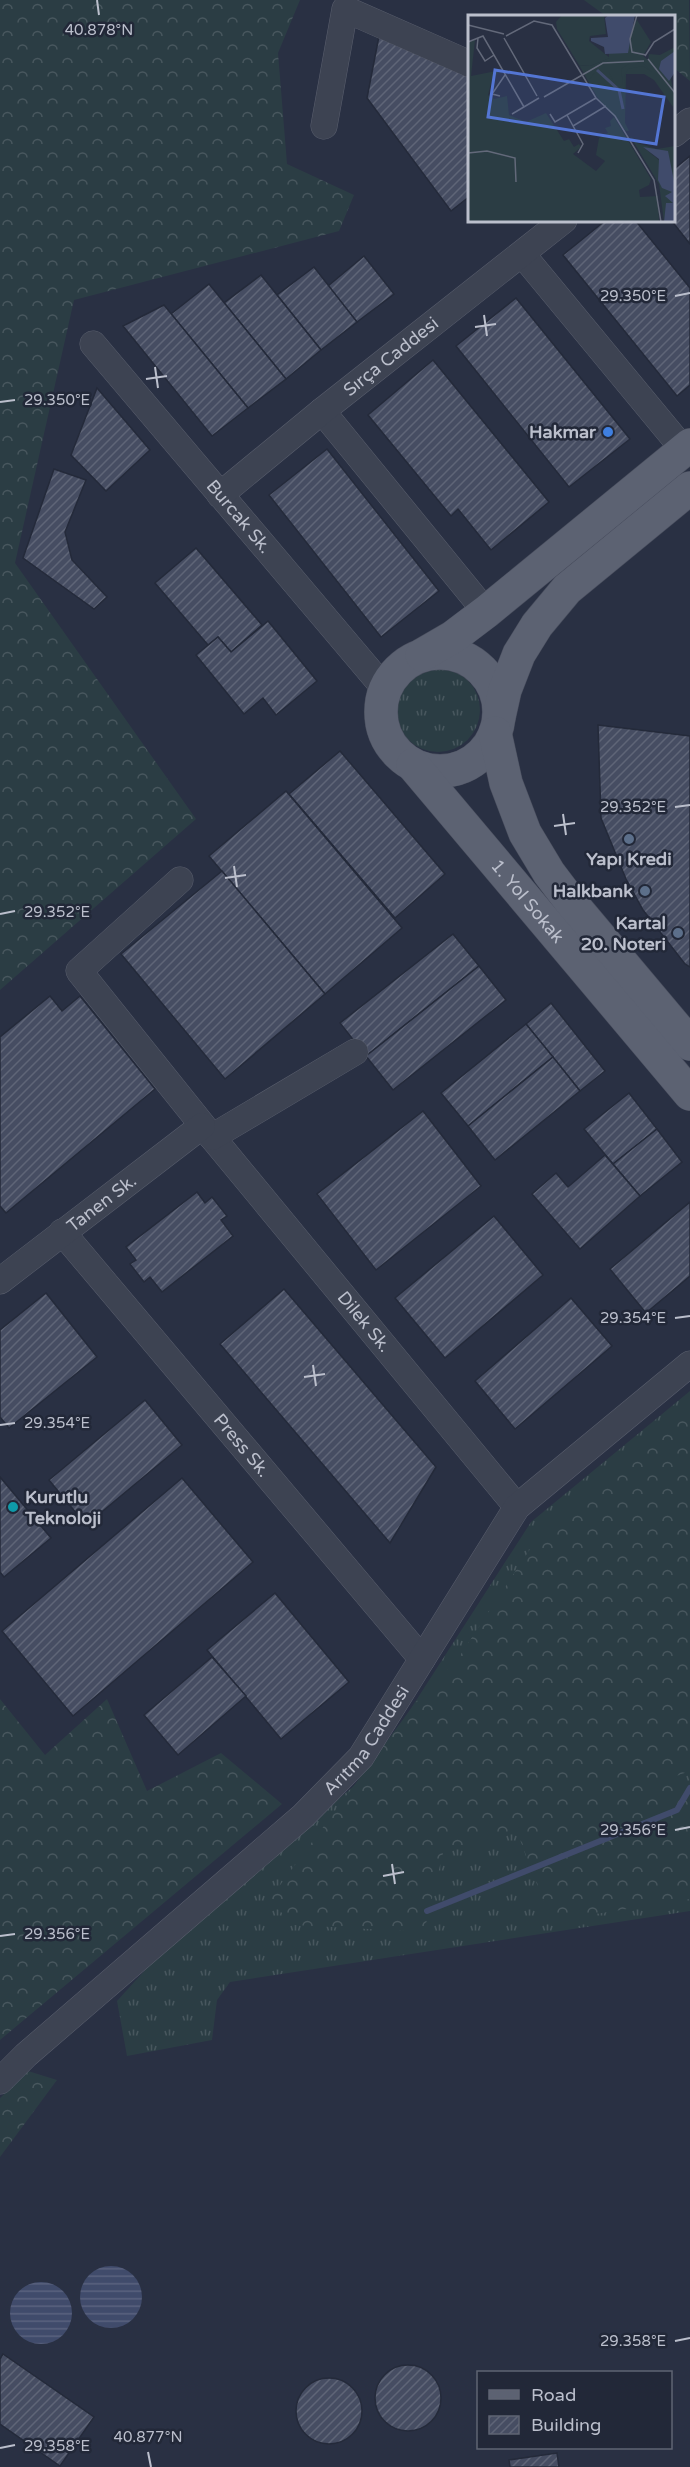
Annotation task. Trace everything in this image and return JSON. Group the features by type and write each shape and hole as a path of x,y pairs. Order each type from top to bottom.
{"main road":[{"path":"385,689 404,665 453,637 486,612 687,448"},
{"name":"1. Yol Sokak","path":"413,765 432,771 452,770 470,763 485,750 497,727 505,690 519,654 537,625 567,589 690,488"},
{"name":"1. Yol Sokak","path":"417,657 436,653 454,655 471,662 485,675 495,691 498,706 497,727 506,783 525,833 549,873 690,1044"},
{"name":"1. Yol Sokak","path":"385,689 381,707 382,724 388,741 399,755 413,765 690,1094"}],"street":[{"path":"324,126 345,9 468,63"},
{"path":"675,133 690,122"},
{"name":"Sırça Caddesi","path":"220,495 322,411 562,222"},
{"path":"522,254 687,448"},
{"name":"Burcak Sk.","path":"93,344 385,689"},
{"path":"322,411 486,612"},
{"name":"Dilek Sk.","path":"180,880 79,971 207,1131 517,1507"},
{"name":"Tanen Sk.","path":"0,1281 62,1232 207,1131 355,1052"},
{"name":"Press Sk.","path":"62,1232 422,1659"},
{"name":"Arıtma Caddesi","path":"0,2081 26,2055 303,1816 361,1757 517,1507 690,1364"}],"green space":[{"path":"0,0 300,0 278,53 287,164 354,195 339,231 74,300 15,563 196,819 0,990"},
{"path":"584,0 689,0 690,81 675,69 675,15 605,15"},
{"path":"438,668 454,671 468,680 477,694 480,710 477,726 468,740 454,749 438,752 422,749 408,740 399,726 396,710 399,694 408,680 422,671"},
{"path":"690,1391 690,1911 230,1982 217,2000 212,2040 127,2056 117,2001 167,1946 370,1772 531,1522"},
{"path":"690,1411 690,1771 660,1782 690,1787 690,1899 551,1921 516,1829 443,1853 424,1932 294,1925 269,1900 413,1706 457,1660 542,1531"},
{"path":"0,1699 45,1755 107,1699 147,1791 221,1753 282,1804 0,2040"},
{"path":"28,2071 57,2080 0,2157 0,2098"}],"water":[{"path":"111,2266 128,2271 133,2275 137,2280 142,2297 137,2314 133,2319 128,2323 111,2328 94,2323 89,2319 85,2314 80,2297 85,2280 89,2275 94,2271"},
{"path":"41,2282 58,2287 63,2291 67,2296 72,2313 67,2330 63,2335 58,2339 41,2344 24,2339 19,2335 15,2330 10,2313 15,2296 19,2291 24,2287"}],"building":[{"path":"380,31 468,68 468,198 451,211 367,98"},
{"path":"690,156 690,244 673,222 675,222 675,168"},
{"path":"604,222 637,222 690,288 690,385 677,396 563,255"},
{"path":"364,256 394,294 357,322 328,286"},
{"path":"314,267 357,322 321,350 277,295"},
{"path":"261,275 321,350 286,379 224,303"},
{"path":"209,284 286,379 248,408 171,314"},
{"path":"516,298 630,439 569,487 456,346"},
{"path":"164,305 248,408 212,436 123,326"},
{"path":"433,360 549,502 491,550 458,509 451,516 368,415"},
{"path":"97,388 150,450 106,491 71,455"},
{"path":"327,449 439,591 381,637 269,495"},
{"path":"54,469 86,480 65,532 72,560 107,597 94,609 23,558"},
{"path":"196,548 262,625 231,652 218,637 208,645 155,583"},
{"path":"268,621 317,681 276,715 263,698 244,714 196,655 218,637 231,652"},
{"path":"598,725 690,736 690,967 685,964 643,910 626,879 601,818"},
{"path":"340,751 445,874 395,918 289,794"},
{"path":"286,791 402,928 325,994 209,856"},
{"path":"222,871 325,994 225,1079 121,954"},
{"path":"453,934 479,966 366,1056 340,1023"},
{"path":"479,966 506,1000 393,1090 366,1056"},
{"path":"50,996 62,1011 80,996 155,1089 6,1213 0,1206 0,1037"},
{"path":"551,1003 605,1071 580,1091 526,1024"},
{"path":"526,1024 553,1057 468,1126 441,1093"},
{"path":"553,1057 580,1091 495,1160 468,1126"},
{"path":"629,1093 657,1129 613,1164 584,1129"},
{"path":"423,1111 481,1186 376,1270 317,1194"},
{"path":"657,1129 682,1162 640,1196 613,1164"},
{"path":"605,1155 640,1196 580,1249 532,1194 556,1173 568,1187"},
{"path":"197,1192 205,1203 212,1197 227,1216 221,1220 233,1236 162,1292 150,1277 144,1282 130,1264 136,1260 126,1247"},
{"path":"690,1202 690,1276 646,1313 610,1269"},
{"path":"494,1216 543,1275 445,1358 395,1298"},
{"path":"284,1289 436,1467 390,1543 220,1344"},
{"path":"46,1293 97,1357 9,1428 0,1417 0,1330"},
{"path":"571,1298 612,1346 515,1429 475,1381"},
{"path":"145,1400 182,1445 86,1525 49,1480"},
{"name":"Kurutlu Teknoloji","path":"0,1477 51,1538 4,1577 0,1572"},
{"path":"182,1478 253,1562 73,1716 2,1631"},
{"path":"275,1593 349,1682 281,1739 207,1650"},
{"path":"212,1657 246,1696 178,1755 144,1715"},
{"path":"3,2354 94,2417 60,2466 0,2424 0,2359"},
{"path":"414,2365 432,2374 439,2385 441,2398 439,2411 432,2422 421,2429 402,2431 384,2422 377,2411 375,2392 384,2374 395,2367"},
{"path":"323,2378 335,2378 347,2383 357,2393 362,2411 360,2424 347,2439 335,2444 323,2444 311,2439 301,2429 296,2417 296,2405 301,2393 311,2383"},
{"path":"557,2453 559,2467 510,2467 509,2460"}],"waterway":[{"path":"427,1911 677,1810 690,1788"}],"place":[{"name":"Hakmar","path":"608,432"},
{"name":"Yapı Kredi","path":"629,839"},
{"name":"Halkbank","path":"645,891"},
{"name":"Kartal 20. Noteri","path":"678,933"},
{"name":"Kurutlu Teknoloji","path":"13,1507"}]}
